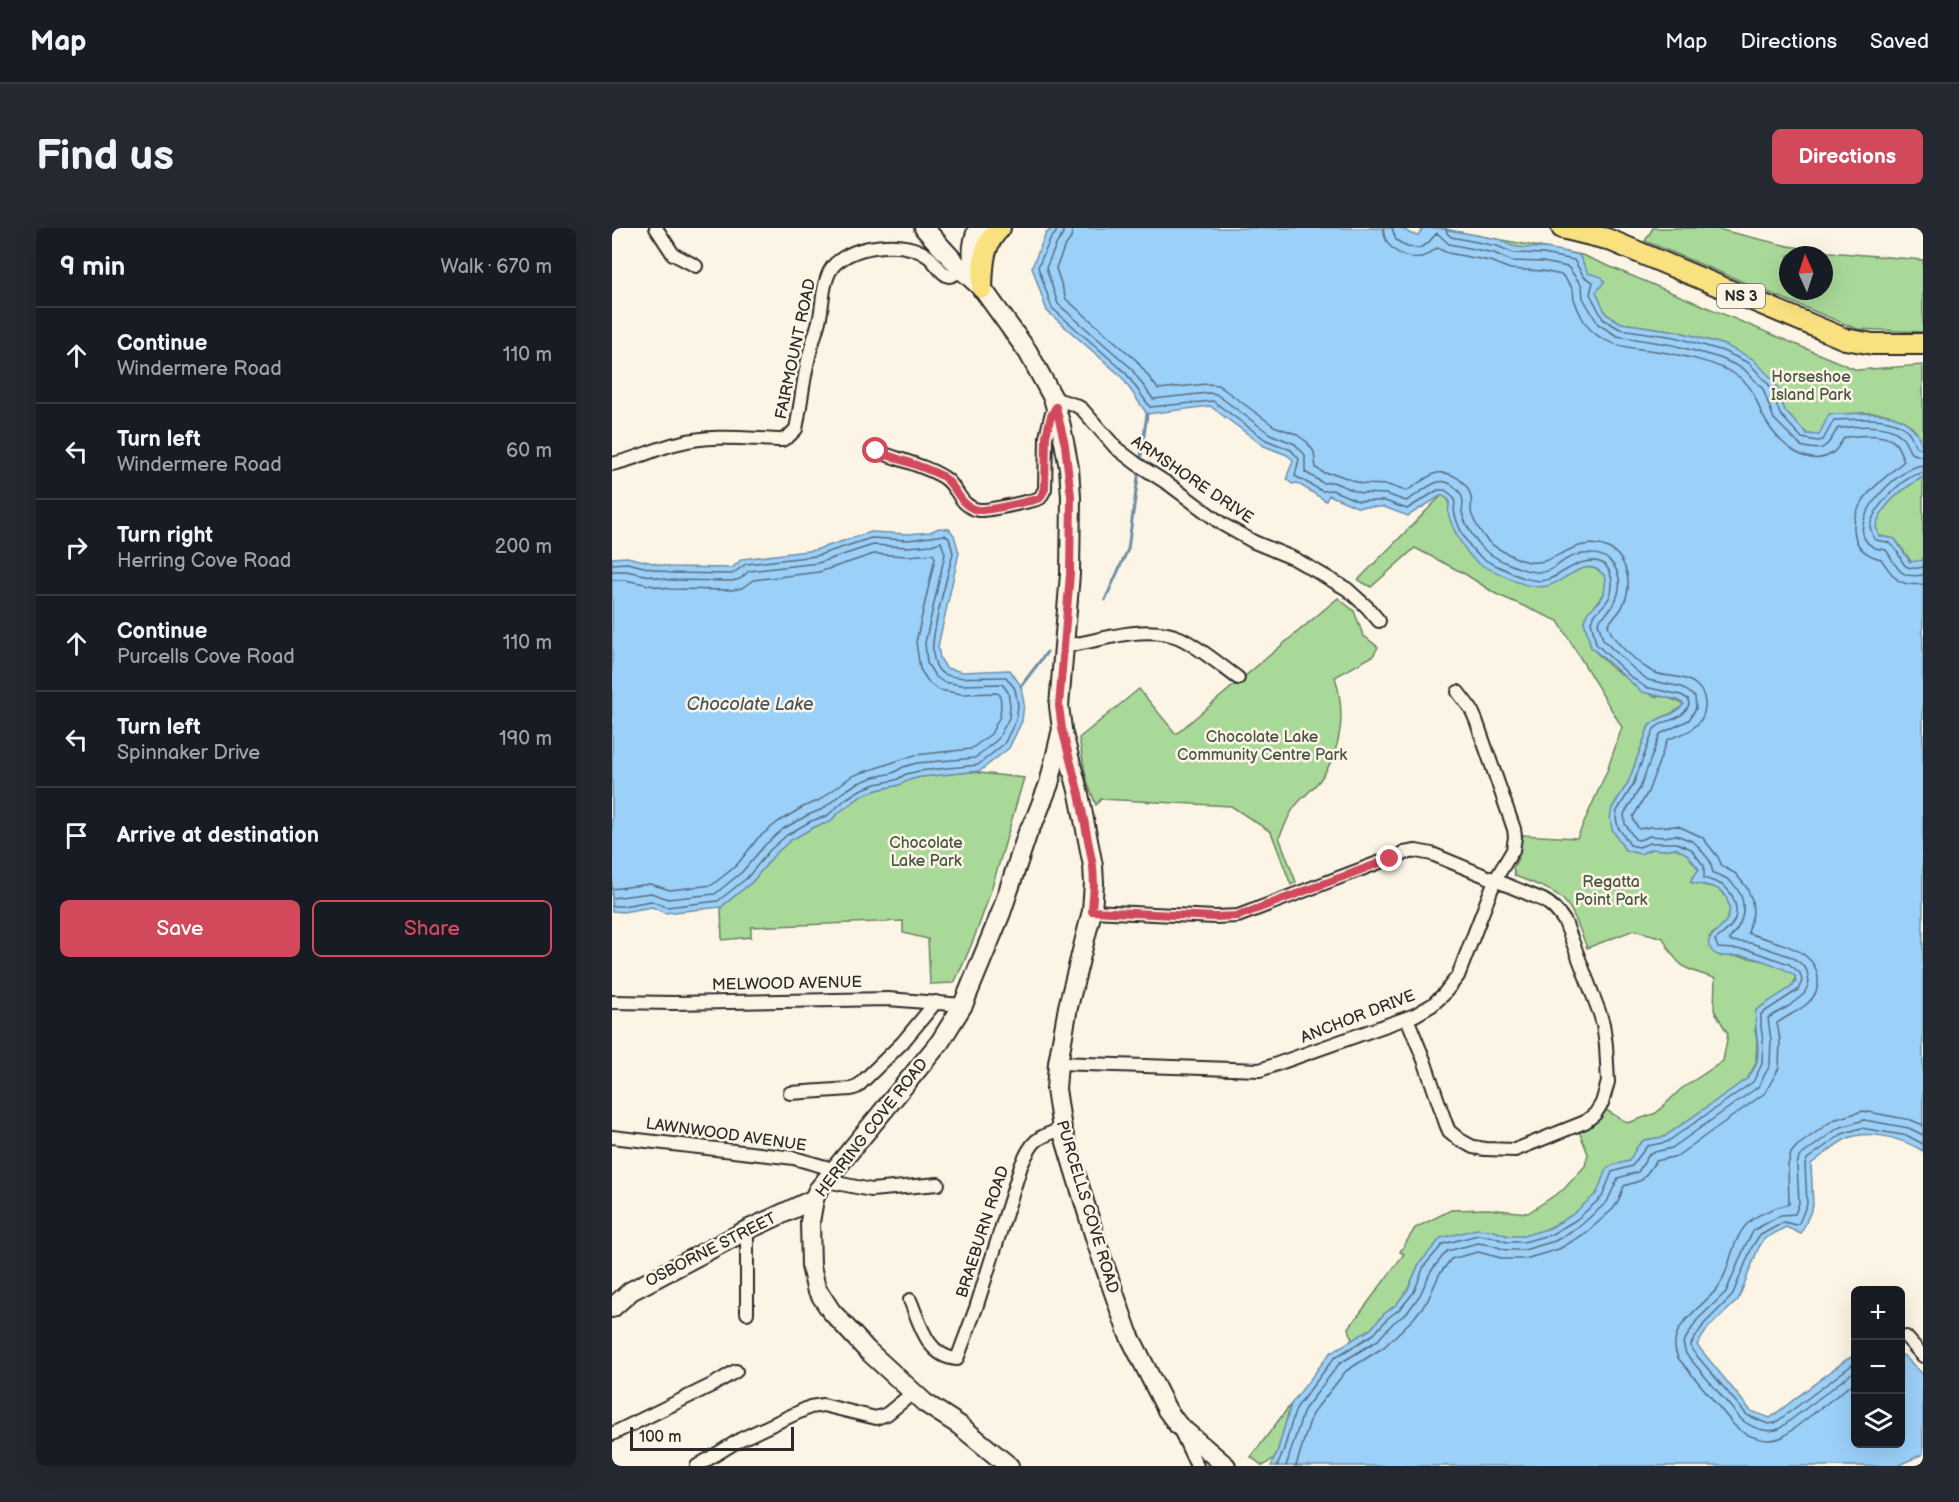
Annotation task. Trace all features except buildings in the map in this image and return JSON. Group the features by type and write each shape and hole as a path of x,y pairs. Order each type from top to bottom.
{"main road":[{"name":"HERRING COVE ROAD","path":"924,228 962,270 982,288 1028,352 1054,403 1065,445 1071,496 1070,574 1059,706 1043,782"},
{"name":"HERRING COVE ROAD","path":"978,228 972,253 982,288"},
{"path":"982,288 986,249 992,236 1000,228"},
{"name":"NS 3","path":"1562,228 1607,239 1845,339 1874,344 1923,344"},
{"name":"HERRING COVE ROAD","path":"1010,1466 959,1425 925,1403 859,1341 831,1311 816,1288 811,1266 810,1222 818,1190 940,1042 963,1005 1001,913 1028,832 1027,813 1043,782 1062,729 1059,706"},
{"name":"PURCELLS COVE ROAD","path":"1062,729 1093,866 1094,884 1092,911 1068,1007 1058,1063 1056,1089 1062,1129 1097,1244 1128,1333 1167,1410 1178,1425 1226,1466"},
{"path":"1043,782 1066,793 1081,808"},
{"name":"OSBORNE STREET","path":"612,1308 631,1291 747,1230 814,1199"}],"street":[{"path":"656,228 673,254 696,266"},
{"name":"FAIRMOUNT ROAD","path":"612,464 631,460 677,443 701,438 782,440 789,436 796,429 808,357 820,318 827,277 832,266 844,257 861,250 893,246 910,249 928,257 947,275 952,276 962,270"},
{"path":"876,451 941,476 951,483 961,500 970,507 980,510 1034,500 1040,498 1045,489 1046,436 1054,403"},
{"name":"ARMSHORE DRIVE","path":"1054,403 1075,405 1082,409 1116,448 1142,467 1222,524 1254,542 1295,559 1347,589 1379,621"},
{"path":"1064,646 1136,633 1166,635 1179,638 1238,678"},
{"name":"ANCHOR DRIVE","path":"1058,1063 1260,1070 1407,1018 1432,1005 1455,980 1495,880 1513,850 1515,837 1476,720 1458,692"},
{"path":"1092,911 1238,916 1404,853 1416,851 1432,854 1547,902 1556,909 1565,922 1600,1014 1606,1045 1607,1089 1600,1108 1585,1122 1515,1150 1485,1149 1468,1144 1449,1131 1407,1018"},
{"name":"MELWOOD AVENUE","path":"612,1002 888,999 963,1005"},
{"path":"790,1093 857,1087 902,1043 936,1002"},
{"name":"BRAEBURN ROAD","path":"910,1300 929,1344 937,1351 957,1359 976,1308 1021,1166 1030,1147 1040,1136 1062,1129"},
{"name":"LAWNWOOD AVENUE","path":"612,1137 795,1158 871,1190 938,1184"},
{"path":"747,1230 747,1313"},
{"path":"612,1295 631,1291"},
{"path":"1906,1336 1923,1356"},
{"path":"612,1434 736,1371"},
{"path":"697,1466 741,1439 810,1407 823,1406 876,1418 887,1414 914,1392"},
{"path":"1178,1425 1197,1466"}],"green space":[{"name":"Horseshoe Island Park","path":"1438,228 1582,255 1857,370 1923,365 1923,450 1916,432 1908,424 1898,418 1876,413 1830,414 1819,435 1807,434 1785,411 1775,382 1725,345 1676,331 1621,323 1606,314 1595,292 1604,282 1588,274 1579,255 1515,248 1502,242"},
{"path":"1653,228 1713,228 1788,246 1779,246 1779,297 1645,241"},
{"path":"1833,252 1923,260 1923,332 1857,329 1787,300 1833,300"},
{"path":"1923,477 1923,560 1912,563 1895,539 1879,536 1876,527 1882,511 1888,504 1901,491"},
{"name":"Regatta Point Park","path":"1442,495 1448,499 1451,520 1462,545 1480,564 1546,586 1588,567 1594,568 1606,578 1604,594 1584,621 1591,647 1611,667 1653,696 1666,697 1684,704 1649,726 1628,783 1612,808 1612,829 1625,850 1640,854 1651,849 1675,848 1687,854 1699,870 1690,882 1718,889 1725,896 1730,911 1726,921 1709,937 1720,956 1749,958 1779,966 1795,976 1795,981 1784,994 1763,1005 1755,1030 1756,1063 1748,1078 1664,1137 1644,1140 1637,1147 1629,1162 1607,1168 1593,1198 1564,1220 1541,1231 1522,1236 1494,1231 1419,1264 1408,1289 1397,1304 1384,1314 1371,1329 1352,1341 1349,1328 1404,1254 1400,1252 1415,1228 1451,1210 1488,1209 1528,1213 1564,1189 1585,1166 1588,1154 1579,1131 1595,1123 1606,1110 1628,1123 1656,1113 1681,1089 1723,1061 1728,1034 1714,1010 1715,978 1683,966 1663,938 1634,930 1587,948 1575,917 1563,900 1545,888 1515,876 1513,868 1520,854 1522,835 1577,838 1607,771 1622,727 1558,621 1496,594 1465,574 1415,548 1371,587 1358,580"},
{"name":"Chocolate Lake Community Centre Park","path":"1338,598 1354,611 1363,635 1378,647 1373,656 1335,677 1341,718 1333,756 1320,780 1294,807 1279,837 1296,882 1291,885 1271,832 1231,806 1101,799 1096,805 1086,778 1079,738 1139,689 1176,734"},
{"name":"Chocolate Lake Park","path":"971,772 1024,778 985,908 954,983 930,984 928,939 903,933 903,921 751,927 751,937 722,940 721,907 752,882 775,854 791,840 814,827 830,822 838,813 863,795 920,777"},
{"path":"1291,1404 1277,1453 1263,1466 1251,1457"}],"water":[{"path":"1054,228 1401,228 1418,235 1423,228 1438,228 1502,240 1515,247 1547,248 1579,255 1588,273 1602,277 1604,282 1596,292 1606,314 1621,323 1676,331 1725,345 1753,359 1775,382 1785,411 1807,434 1819,435 1829,414 1871,413 1898,418 1909,424 1917,434 1923,449 1923,477 1901,491 1888,504 1882,511 1876,527 1879,536 1895,539 1910,562 1923,560 1923,1151 1885,1136 1855,1136 1842,1141 1811,1164 1813,1206 1801,1234 1786,1227 1764,1239 1738,1300 1708,1328 1697,1345 1751,1411 1770,1418 1851,1357 1851,1448 1905,1448 1905,1357 1923,1374 1923,1454 1897,1466 1271,1466 1291,1404 1330,1353 1371,1329 1384,1314 1397,1304 1408,1289 1419,1264 1441,1238 1477,1229 1508,1236 1523,1236 1550,1228 1572,1215 1597,1193 1606,1169 1629,1161 1644,1140 1664,1137 1748,1078 1758,1058 1756,1010 1793,986 1796,981 1795,976 1791,973 1763,961 1713,952 1709,946 1709,940 1723,925 1729,911 1728,900 1723,893 1714,887 1690,882 1699,869 1687,854 1675,848 1651,849 1640,854 1625,850 1612,829 1610,818 1612,808 1628,783 1649,726 1684,704 1678,700 1642,692 1591,647 1584,621 1588,612 1604,594 1606,578 1599,571 1592,568 1578,570 1547,586 1537,587 1521,583 1473,559 1451,523 1448,514 1449,500 1442,495 1408,516 1384,507 1357,507 1329,495 1326,501 1297,483 1292,484 1287,479 1293,460 1287,455 1264,446 1210,406 1147,414 1121,376 1047,311 1032,267 1046,233"},
{"name":"Chocolate Lake","path":"939,528 949,529 954,535 959,553 938,646 940,658 946,668 963,672 1010,670 1021,686 1024,704 1022,721 1009,748 980,771 920,777 863,795 838,813 830,822 814,827 791,840 775,854 752,882 721,907 665,913 652,907 623,912 612,911 612,558 627,557 670,567 732,568 742,559 815,550 871,532 908,534 930,532"}],"waterway":[{"path":"1140,463 1147,414"},
{"path":"1105,600 1128,549 1139,470"},
{"path":"1021,686 1047,652"}],"route":[{"path":"876,451 941,476 951,483 961,500 970,507 980,510 1034,500 1040,498 1045,489 1046,436 1048,424 1056,407 1069,468 1071,496 1070,574 1059,706 1062,729 1079,794 1093,866 1092,911 1238,916 1390,859"}]}
